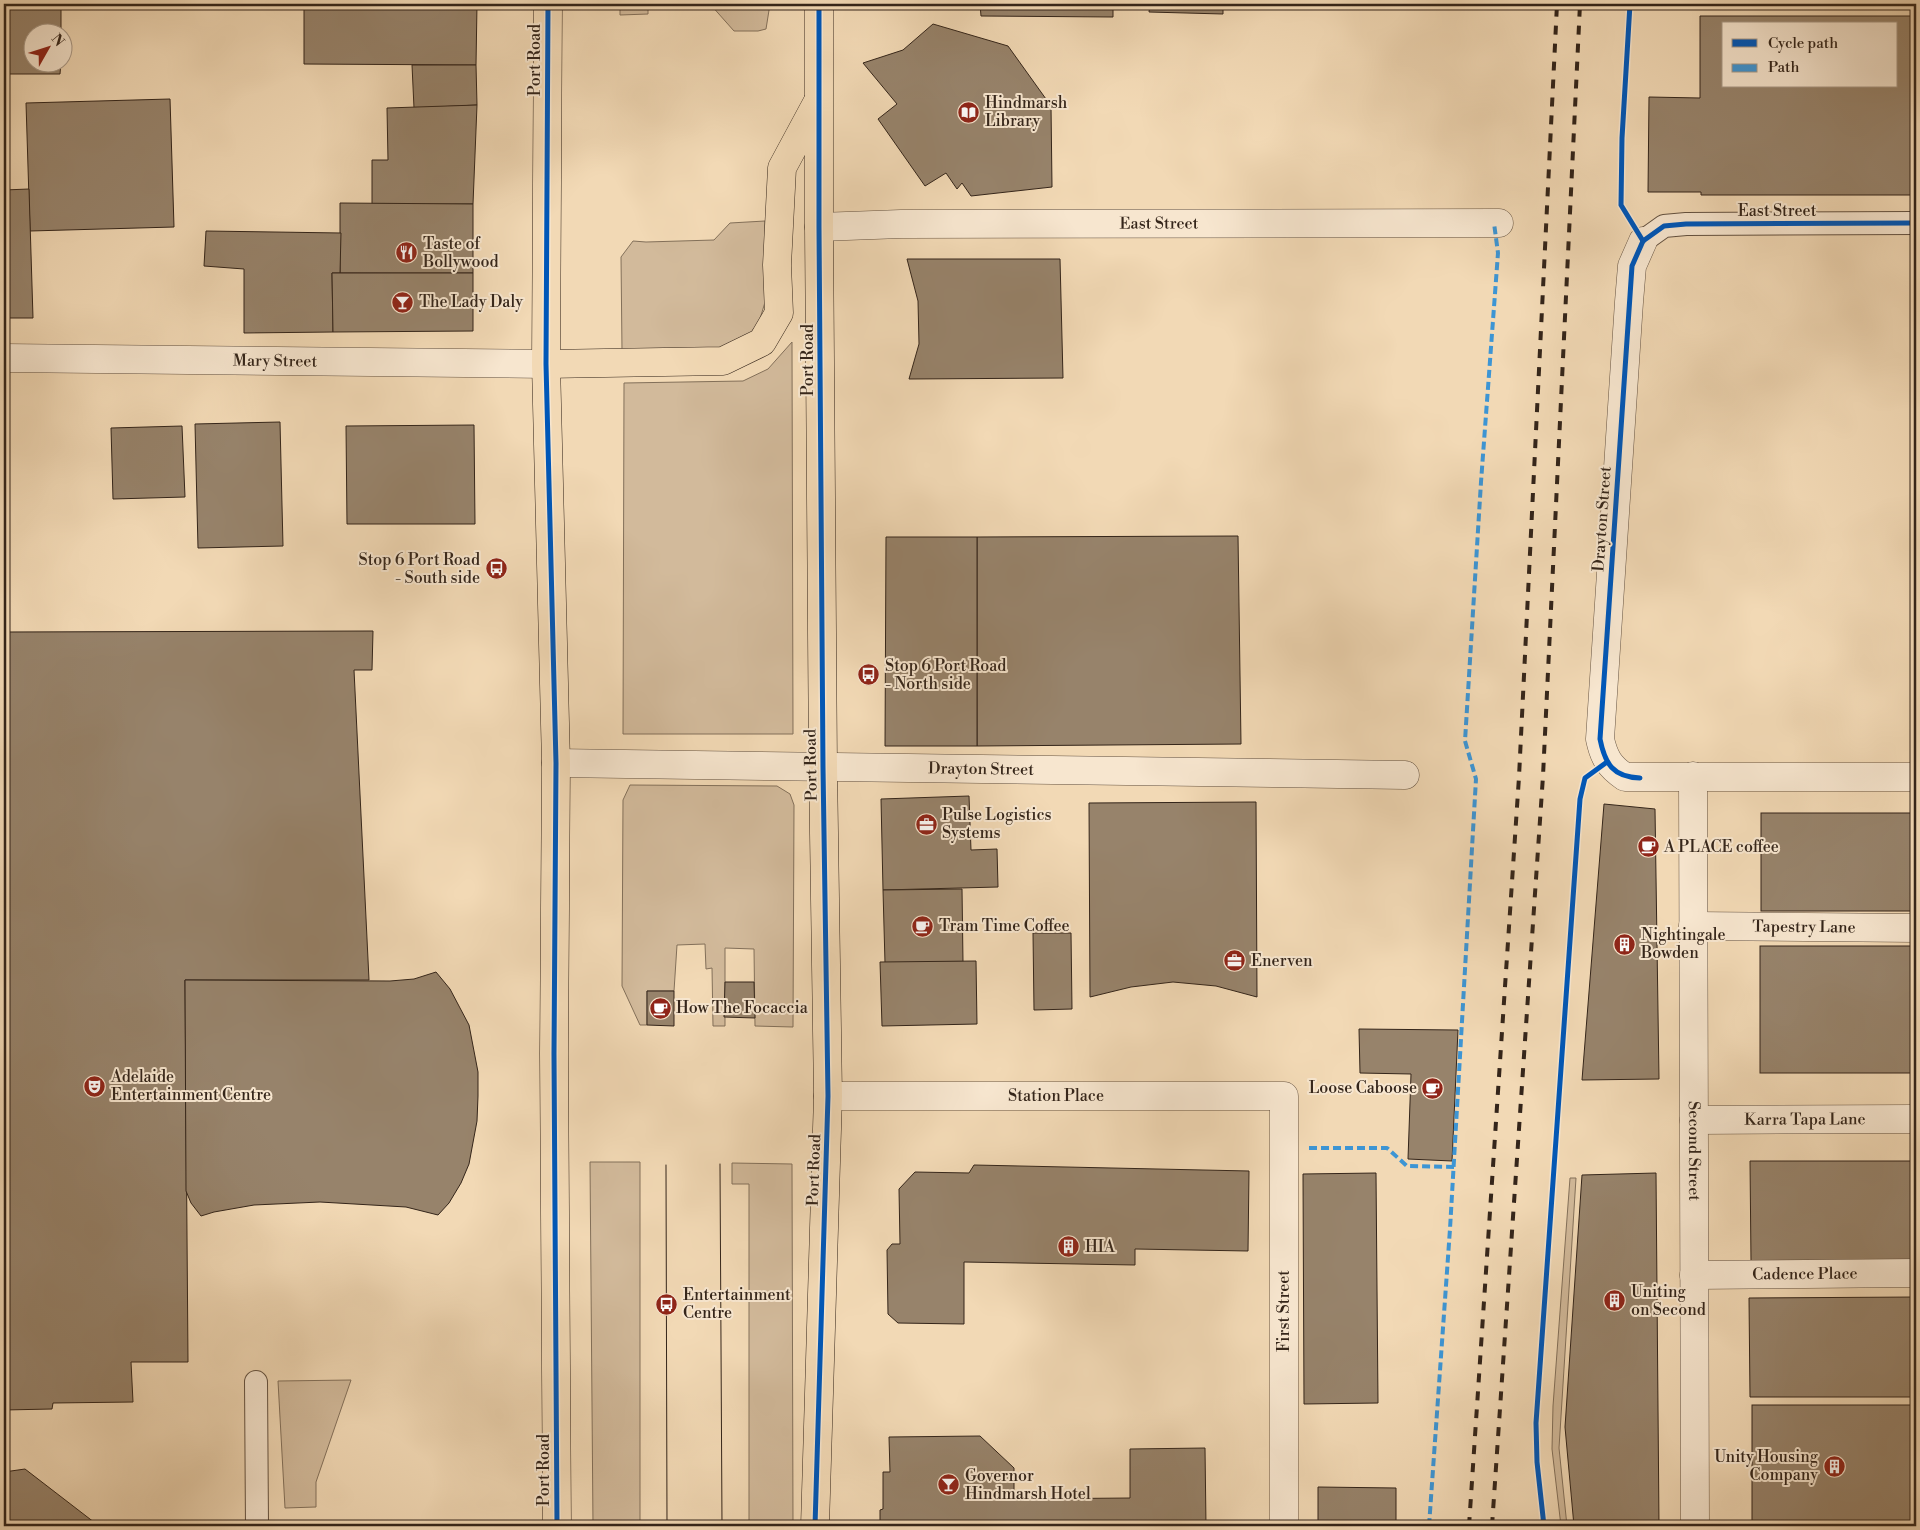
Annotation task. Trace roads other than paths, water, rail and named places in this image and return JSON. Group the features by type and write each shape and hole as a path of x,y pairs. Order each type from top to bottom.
{"highway":[{"name":"Port Road","path":"548,4 546,364 556,763 554,1054 556,1526"},
{"name":"Port Road","path":"815,1526 828,1096 823,767 819,4"},
{"path":"546,364 723,361 762,342 779,313 777,265 782,168 819,99"}],"street":[{"name":"East Street","path":"819,228 940,224 1499,223"},
{"name":"Drayton Street","path":"1642,240 1632,266 1600,739 1607,762 1614,770 1625,777 1916,777"},
{"name":"Mary Street","path":"4,358 546,364"},
{"name":"Drayton Street","path":"556,763 1405,775"},
{"name":"Second Street","path":"1693,776 1695,1526"},
{"name":"Tapestry Lane","path":"1693,926 1916,928"},
{"name":"Station Place","path":"828,1096 1284,1096"},
{"name":"First Street","path":"1284,1096 1284,1526"},
{"name":"Karra Tapa Lane","path":"1694,1120 1916,1119"},
{"name":"Cadence Place","path":"1694,1275 1916,1273"}],"lane":[{"name":"East Street","path":"1642,240 1664,226 1686,224 1916,223"},
{"path":"256,1382 257,1526"}],"tram line":[{"path":"720,1164 722,1526"},
{"path":"666,1165 667,1526"}],"railway":[{"path":"1469,1526 1519,777 1557,4"},
{"path":"1492,1526 1543,776 1580,4"}],"place":[{"name":"Hindmarsh Library","path":"969,112"},
{"name":"Taste of Bollywood","path":"407,253"},
{"name":"The Lady Daly","path":"403,302"},
{"name":"Stop 6 Port Road - South side","path":"496,569"},
{"name":"Stop 6 Port Road - North side","path":"869,675"},
{"name":"Pulse Logistics Systems","path":"926,824"},
{"name":"A PLACE coffee","path":"1648,847"},
{"name":"Tram Time Coffee","path":"923,926"},
{"name":"Nightingale Bowden","path":"1625,944"},
{"name":"Enerven","path":"1235,961"},
{"name":"How The Focaccia","path":"660,1008"},
{"name":"Adelaide Entertainment Centre","path":"95,1086"},
{"name":"Loose Caboose","path":"1433,1088"},
{"name":"HIA","path":"1069,1247"},
{"name":"Uniting on Second","path":"1615,1301"},
{"name":"Entertainment Centre","path":"667,1304"},
{"name":"Unity Housing Company","path":"1834,1466"},
{"name":"Governor Hindmarsh Hotel","path":"949,1485"}]}
